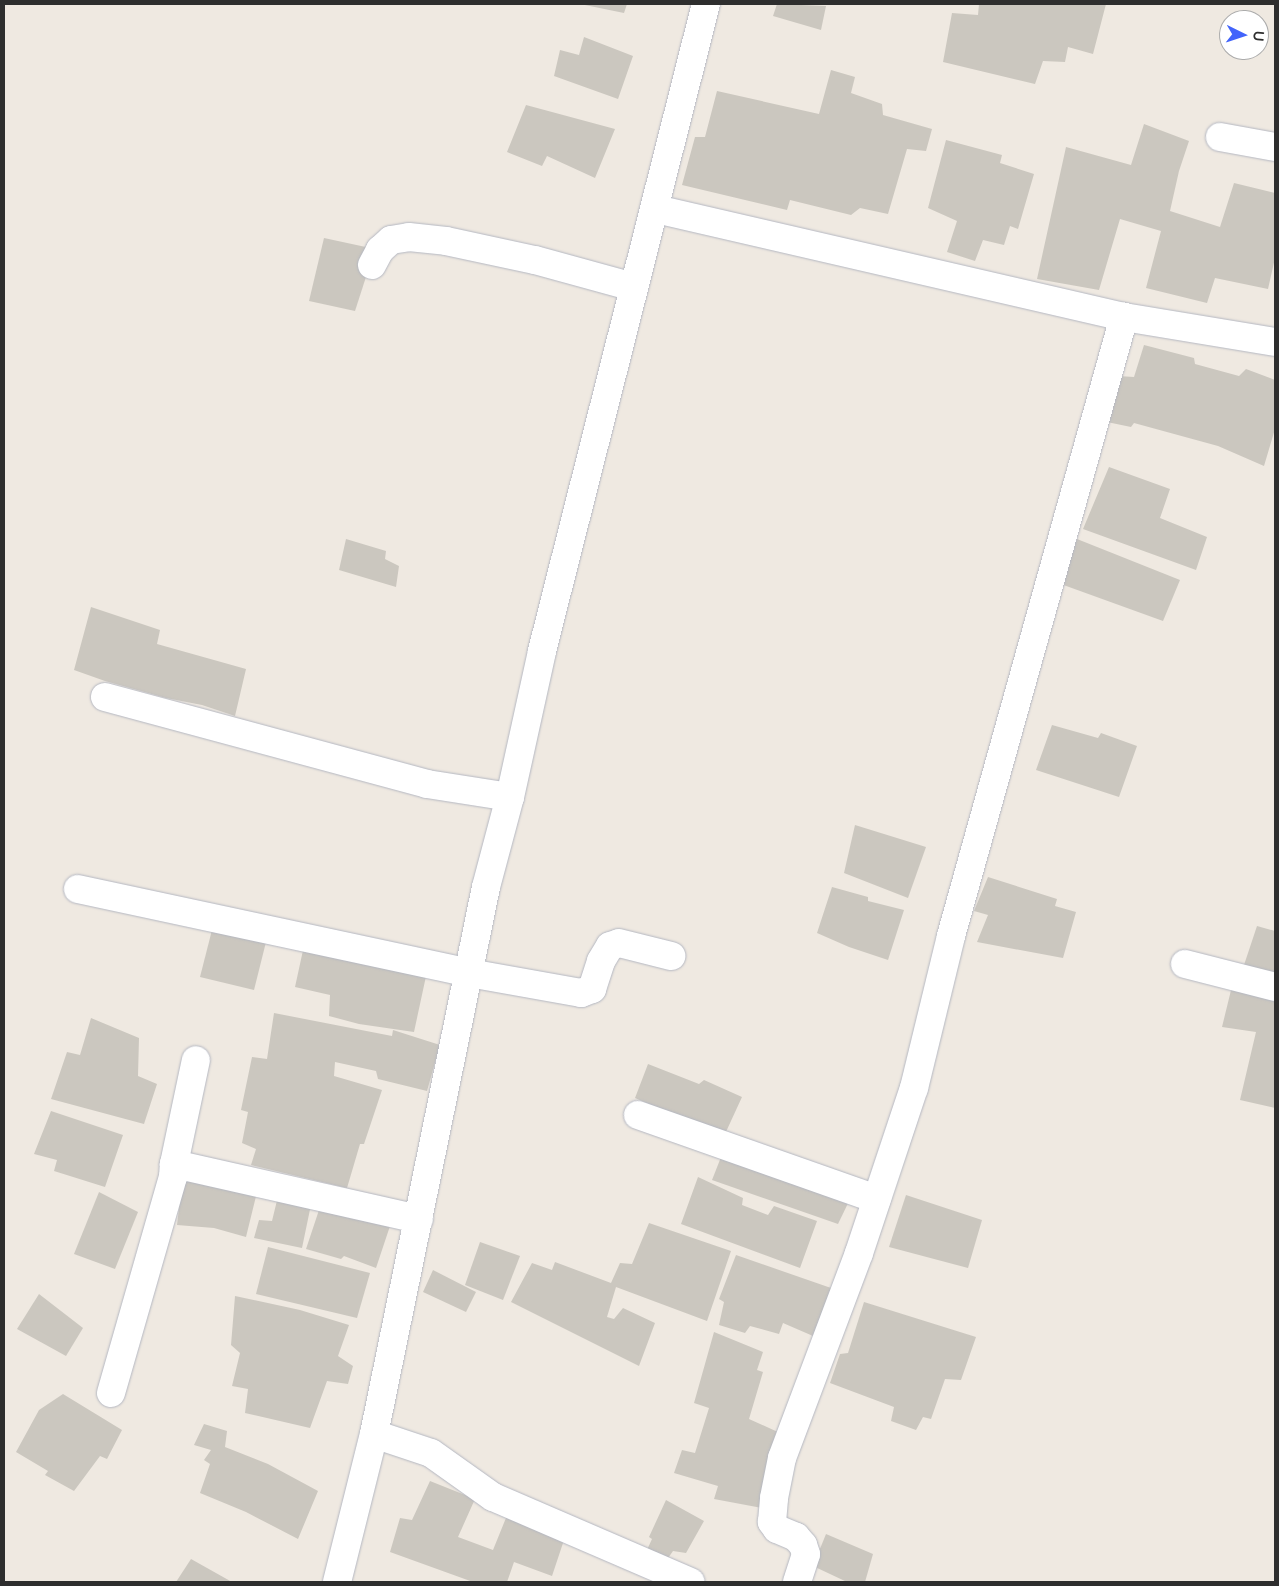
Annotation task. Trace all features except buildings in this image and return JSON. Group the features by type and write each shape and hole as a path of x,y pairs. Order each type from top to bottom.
{"street":[{"path":"337,1582 374,1434 486,887 510,796 542,651 633,287 656,209 706,4"},
{"path":"1220,137 1275,147"},
{"path":"656,209 1124,317 1275,342"},
{"path":"372,265 380,250 391,240 409,237 446,241 526,258 633,287"},
{"path":"797,1582 806,1554 796,1537 777,1529 772,1522 774,1498 782,1458 878,1199 914,1088 951,936 1124,317"},
{"path":"105,697 427,784 510,796"},
{"path":"78,889 469,973 581,993 592,989 601,961 610,946 619,943 671,956"},
{"path":"1185,964 1275,987"},
{"path":"111,1394 173,1177 174,1164 196,1060"},
{"path":"638,1115 878,1199"},
{"path":"174,1164 418,1219"},
{"path":"374,1434 430,1452 492,1497 690,1582"}]}
